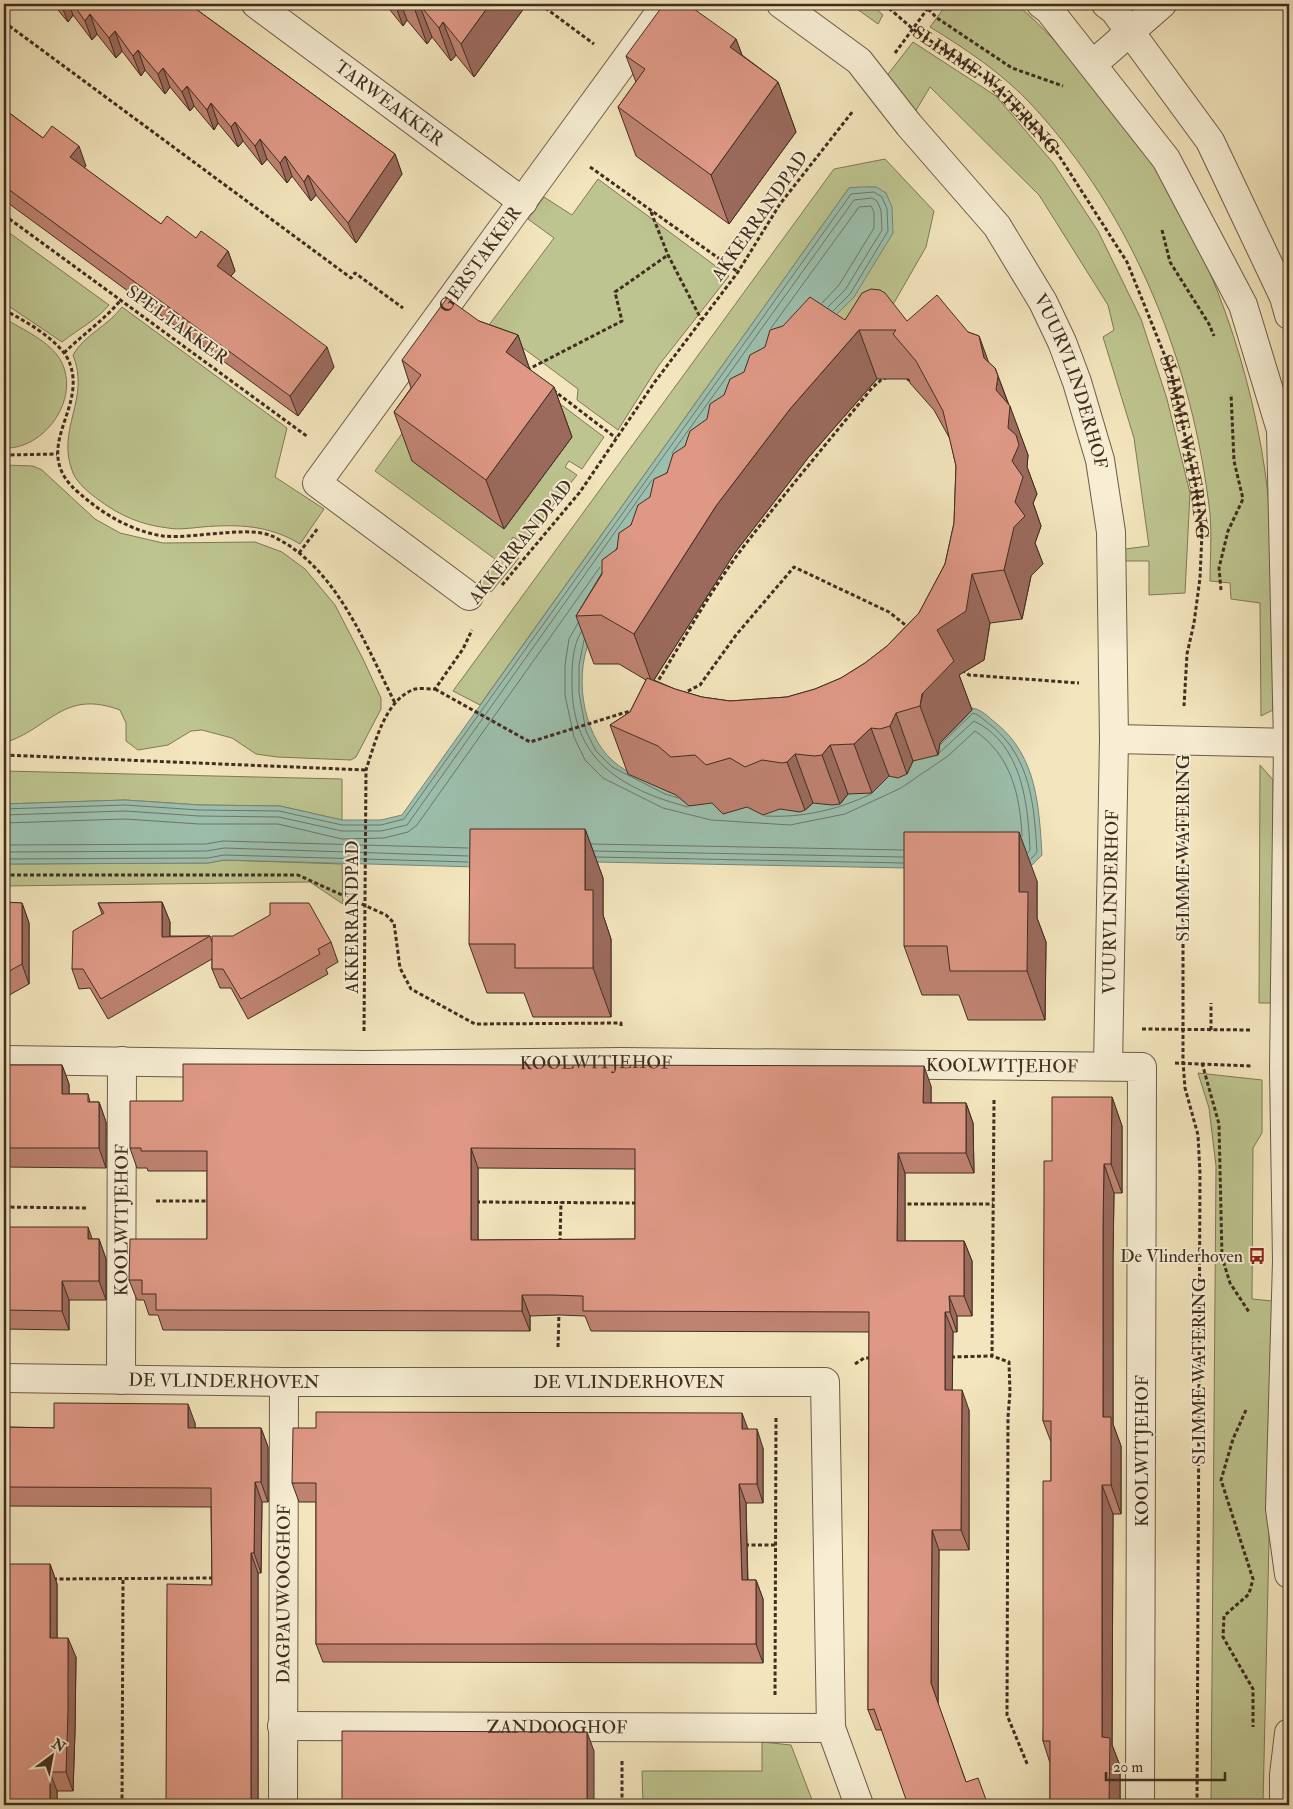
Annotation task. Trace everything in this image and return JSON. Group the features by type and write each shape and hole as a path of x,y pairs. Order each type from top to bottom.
{"street":[{"name":"TARWEAKKER","path":"256,4 523,202"},
{"name":"GERSTAKKER","path":"469,596 317,483 666,4"},
{"path":"781,4 858,61 875,81"},
{"path":"1041,4 1049,10 1093,64 1166,159 1243,305 1281,430 1288,743 1286,1031 1284,1069 1287,1261 1284,1508 1289,1574"},
{"path":"1106,4 1114,10 1210,142 1284,297 1289,315"},
{"path":"1093,64 1162,4"},
{"name":"VUURVLINDERHOF","path":"875,81 910,125 997,226 1043,302 1062,342 1077,382 1100,460 1111,532 1114,739 1108,1066"},
{"path":"1114,739 1288,743"},
{"name":"KOOLWITJEHOF","path":"4,1060 365,1064 620,1062 1142,1067 1140,1805"},
{"name":"KOOLWITJEHOF","path":"121,1380 122,1061"},
{"name":"DE VLINDERHOVEN","path":"4,1378 284,1382 825,1382"},
{"name":"DAGPAUWOOGHOF","path":"283,1805 284,1382"},
{"path":"825,1382 831,1728 859,1805"},
{"name":"ZANDOOGHOF","path":"282,1726 831,1728"},
{"path":"1284,1805 1284,1775 1289,1733"}],"path":[{"path":"540,4 623,65"},
{"name":"SLIMME WATERING","path":"884,4 913,29 993,83 1056,151 1127,262 1171,371 1196,487 1202,533 1200,578 1194,623 1187,654 1183,740 1183,1029 1185,1088 1198,1136 1200,1174 1198,1805"},
{"name":"AKKERRANDPAD","path":"497,591 580,492 654,383 738,272 780,204 838,132 931,4"},
{"path":"928,9 937,18 1012,68 1069,88"},
{"path":"4,22 351,278 355,273 431,329"},
{"path":"563,147 651,212 738,272"},
{"path":"651,212 668,255 701,319"},
{"name":"SPELTAKKER","path":"4,215 335,456"},
{"path":"1162,228 1170,262 1209,324 1216,342"},
{"path":"527,370 622,321 615,292 668,255"},
{"path":"64,353 84,333 102,321 120,301"},
{"path":"4,310 48,336 64,353 70,363 74,388 57,454 59,468 78,492 106,513 138,530 164,536 241,532 270,536 299,553 319,572 352,618 396,703"},
{"path":"518,367 527,370 534,376"},
{"path":"895,374 909,378 926,391 948,421 969,468 978,510 967,581 953,621 931,656 910,682 883,706 854,723 809,740 756,747 702,738 674,725 658,710 655,693 658,681 736,559 872,388 881,380 895,374"},
{"path":"549,387 616,438"},
{"path":"1221,590 1219,568 1228,532 1243,499 1234,461 1231,387"},
{"path":"4,455 57,454"},
{"path":"675,697 700,685 736,635 794,567 889,612 911,630"},
{"name":"AKKERRANDPAD","path":"365,1064 366,770 377,736 396,703 416,689 435,690 463,649 476,623"},
{"path":"933,647 940,652"},
{"path":"955,664 969,675 1113,685"},
{"path":"435,690 530,742 626,711 641,708"},
{"path":"650,706 666,701"},
{"path":"633,710 634,717"},
{"path":"4,755 366,770"},
{"path":"4,875 298,875 386,915 394,923 400,968 411,989 475,1024"},
{"path":"1211,1003 1211,1030"},
{"path":"1109,1028 1286,1031"},
{"path":"1252,1316 1230,1283 1222,1257 1219,1124 1202,1063 1284,1069"},
{"path":"992,1356 994,1066"},
{"path":"4,1207 121,1208 137,1201 216,1201"},
{"path":"472,1202 639,1203"},
{"path":"560,1252 561,1202"},
{"path":"895,1204 993,1204"},
{"path":"558,1382 559,1312"},
{"path":"943,1357 992,1356 1009,1362 1006,1715 1028,1766"},
{"path":"825,1382 864,1358 874,1358"},
{"path":"775,1728 776,1382"},
{"path":"1247,1408 1233,1439 1221,1480 1253,1579 1249,1594 1224,1616 1223,1637 1253,1690 1253,1728"},
{"path":"736,1545 775,1545"},
{"path":"44,1579 223,1578"},
{"path":"122,1805 124,1580"},
{"path":"622,1728 622,1805"}],"green space":[{"path":"850,4 871,4 883,15 878,24"},
{"path":"947,4 1016,4 1056,42 1125,123 1155,167 1179,207 1218,292 1246,380 1257,425 1269,501 1272,561 1273,710 1261,716 1260,603 1231,599 1230,583 1210,581 1211,522 1202,458 1189,402 1173,348 1153,295 1129,244 1100,195 1068,148 1032,105 1009,83 970,53 930,27"},
{"path":"913,42 996,96 1054,164 1098,231 1141,319 1167,399 1190,493 1185,593 1149,595 1149,561 1123,561 1125,549 1149,546 1134,438 1103,337 1114,330 1108,305 1039,195 930,87 915,112 885,78"},
{"path":"885,159 934,211 926,247 887,315 812,339 875,187 849,188 480,705 453,691 834,169"},
{"path":"598,179 729,276 659,365 618,430 577,400 578,389 511,339 483,333 554,238 528,219 544,197 572,215"},
{"path":"4,229 109,305 93,320 62,342 4,303"},
{"path":"122,307 287,428 275,477 324,509 300,544 277,533 253,527 215,526 176,529 149,525 115,511 91,494 78,481 73,473 68,442 78,386 73,355 83,342 110,320"},
{"path":"4,318 36,337 56,354 61,361 66,376 66,391 62,406 55,419 45,431 33,441 19,446 4,448"},
{"path":"535,385 604,437 582,469 569,461 565,467 577,475 523,543 513,537 510,542 518,548 513,554 519,558 492,591 479,596 471,592 495,559 375,471 419,410"},
{"path":"4,465 33,466 42,470 95,519 120,533 163,543 255,542 282,552 305,569 335,605 381,698 381,709 356,757 351,760 277,757 256,754 232,738 202,730 191,731 168,745 138,750 126,741 126,723 120,710 101,705 84,704 58,713 34,729 4,743"},
{"path":"1260,765 1273,780 1275,1003 1259,1003"},
{"path":"4,771 342,779 342,820 280,806 200,805 125,800 4,804"},
{"path":"224,860 342,864 343,904 310,882 4,886 4,864 208,863"},
{"path":"1198,1073 1262,1080 1262,1133 1253,1148 1252,1299 1272,1301 1272,1407 1263,1805 1211,1805 1216,1166 1209,1108"},
{"path":"762,1742 791,1745 814,1805 643,1805 642,1771 762,1771"}],"water":[{"path":"876,187 886,193 892,207 893,233 854,297 812,339 593,633 583,665 582,682 587,718 602,749 613,761 632,774 667,790 971,708 975,709 988,716 1010,737 1028,767 1037,801 1042,855 1029,868 908,868 596,862 477,867 224,860 208,863 4,864 4,804 125,800 200,805 280,806 342,820 381,820 402,815 849,188"}],"building":[{"path":"73,4 189,4 395,154 348,223 308,175 304,182 285,156 280,163 260,139 255,146 235,122 231,127 211,103 207,110 187,86 182,92 163,68 158,74 138,50 133,56 115,31 109,38 90,14 85,21"},
{"path":"409,4 419,4 415,10"},
{"path":"419,4 490,4 461,44 443,22 439,28"},
{"path":"664,4 687,4 736,39 730,47 778,82 711,175 618,107 645,69 626,56"},
{"path":"4,109 43,138 52,126 79,146 70,157 161,224 167,216 196,238 201,231 228,251 217,266 327,347 290,396 4,186"},
{"path":"871,289 880,290 885,293 907,321 937,295 968,332 979,336 984,358 995,368 998,376 996,390 1010,406 1008,428 1016,435 1019,445 1012,461 1023,477 1015,502 1025,516 1014,527 1004,570 972,574 966,611 937,630 954,661 922,694 920,706 896,713 890,726 880,729 871,728 854,744 830,745 822,755 795,754 787,762 782,763 762,760 745,767 730,758 706,765 695,755 671,757 658,746 610,725 630,712 647,678 702,697 730,701 787,697 815,689 841,678 887,646 919,613 945,564 954,523 956,466 943,411 916,361 893,334 896,330 859,330 790,409 716,506 634,634 601,615 576,616 602,574 602,560 617,549 619,533 631,525 638,505 650,497 654,479 667,473 673,454 685,446 690,431 707,419 710,404 724,395 730,379 744,372 750,355 765,347 770,330 783,326 810,297 845,320 862,293"},
{"path":"447,298 479,321 518,335 506,352 554,387 486,480 394,412 421,375 402,360"},
{"path":"470,829 585,829 585,890 593,890 593,968 515,968 515,944 469,944"},
{"path":"904,832 1019,832 1019,892 1028,892 1027,971 950,971 947,946 904,946"},
{"path":"4,902 22,903 22,964 4,974"},
{"path":"162,902 162,937 210,936 101,999 83,969 72,969 73,931 104,913 98,903"},
{"path":"270,903 309,903 331,942 318,949 320,954 241,999 223,969 212,969 212,936 233,936 270,915"},
{"path":"183,1064 924,1066 923,1103 966,1103 966,1153 898,1153 897,1241 964,1241 964,1296 949,1296 950,1312 945,1312 945,1390 962,1390 961,1530 932,1530 931,1683 966,1782 978,1778 988,1805 908,1805 874,1709 868,1710 869,1312 583,1311 583,1296 552,1295 522,1295 522,1311 156,1310 156,1294 142,1294 142,1280 129,1280 130,1239 207,1239 207,1151 141,1151 141,1148 130,1148 130,1101 183,1101","holes":["471,1148 635,1149 635,1239 471,1240"]},
{"path":"4,1065 62,1065 62,1094 88,1094 88,1102 99,1102 99,1148 4,1148"},
{"path":"1052,1097 1112,1097 1111,1164 1104,1164 1103,1227 1103,1417 1111,1417 1111,1485 1102,1485 1102,1737 1110,1738 1109,1805 1050,1804 1050,1741 1043,1741 1043,1481 1051,1481 1051,1421 1043,1421 1044,1161 1052,1161"},
{"path":"4,1227 88,1227 88,1239 99,1239 99,1281 62,1281 62,1311 4,1310"},
{"path":"54,1403 188,1404 188,1428 261,1428 261,1482 255,1482 254,1553 251,1553 251,1805 166,1805 167,1584 212,1585 211,1488 4,1487 4,1427 54,1428"},
{"path":"316,1412 742,1413 742,1429 757,1429 757,1484 739,1484 742,1580 756,1580 756,1644 316,1644 316,1483 292,1483 293,1428 316,1428"},
{"path":"7,1564 50,1564 50,1638 68,1638 66,1772 50,1772 50,1805 4,1805 4,1582 7,1582"},
{"path":"342,1731 587,1732 587,1805 342,1805"}],"place":[{"name":"De Vlinderhoven","path":"1257,1256"}]}
